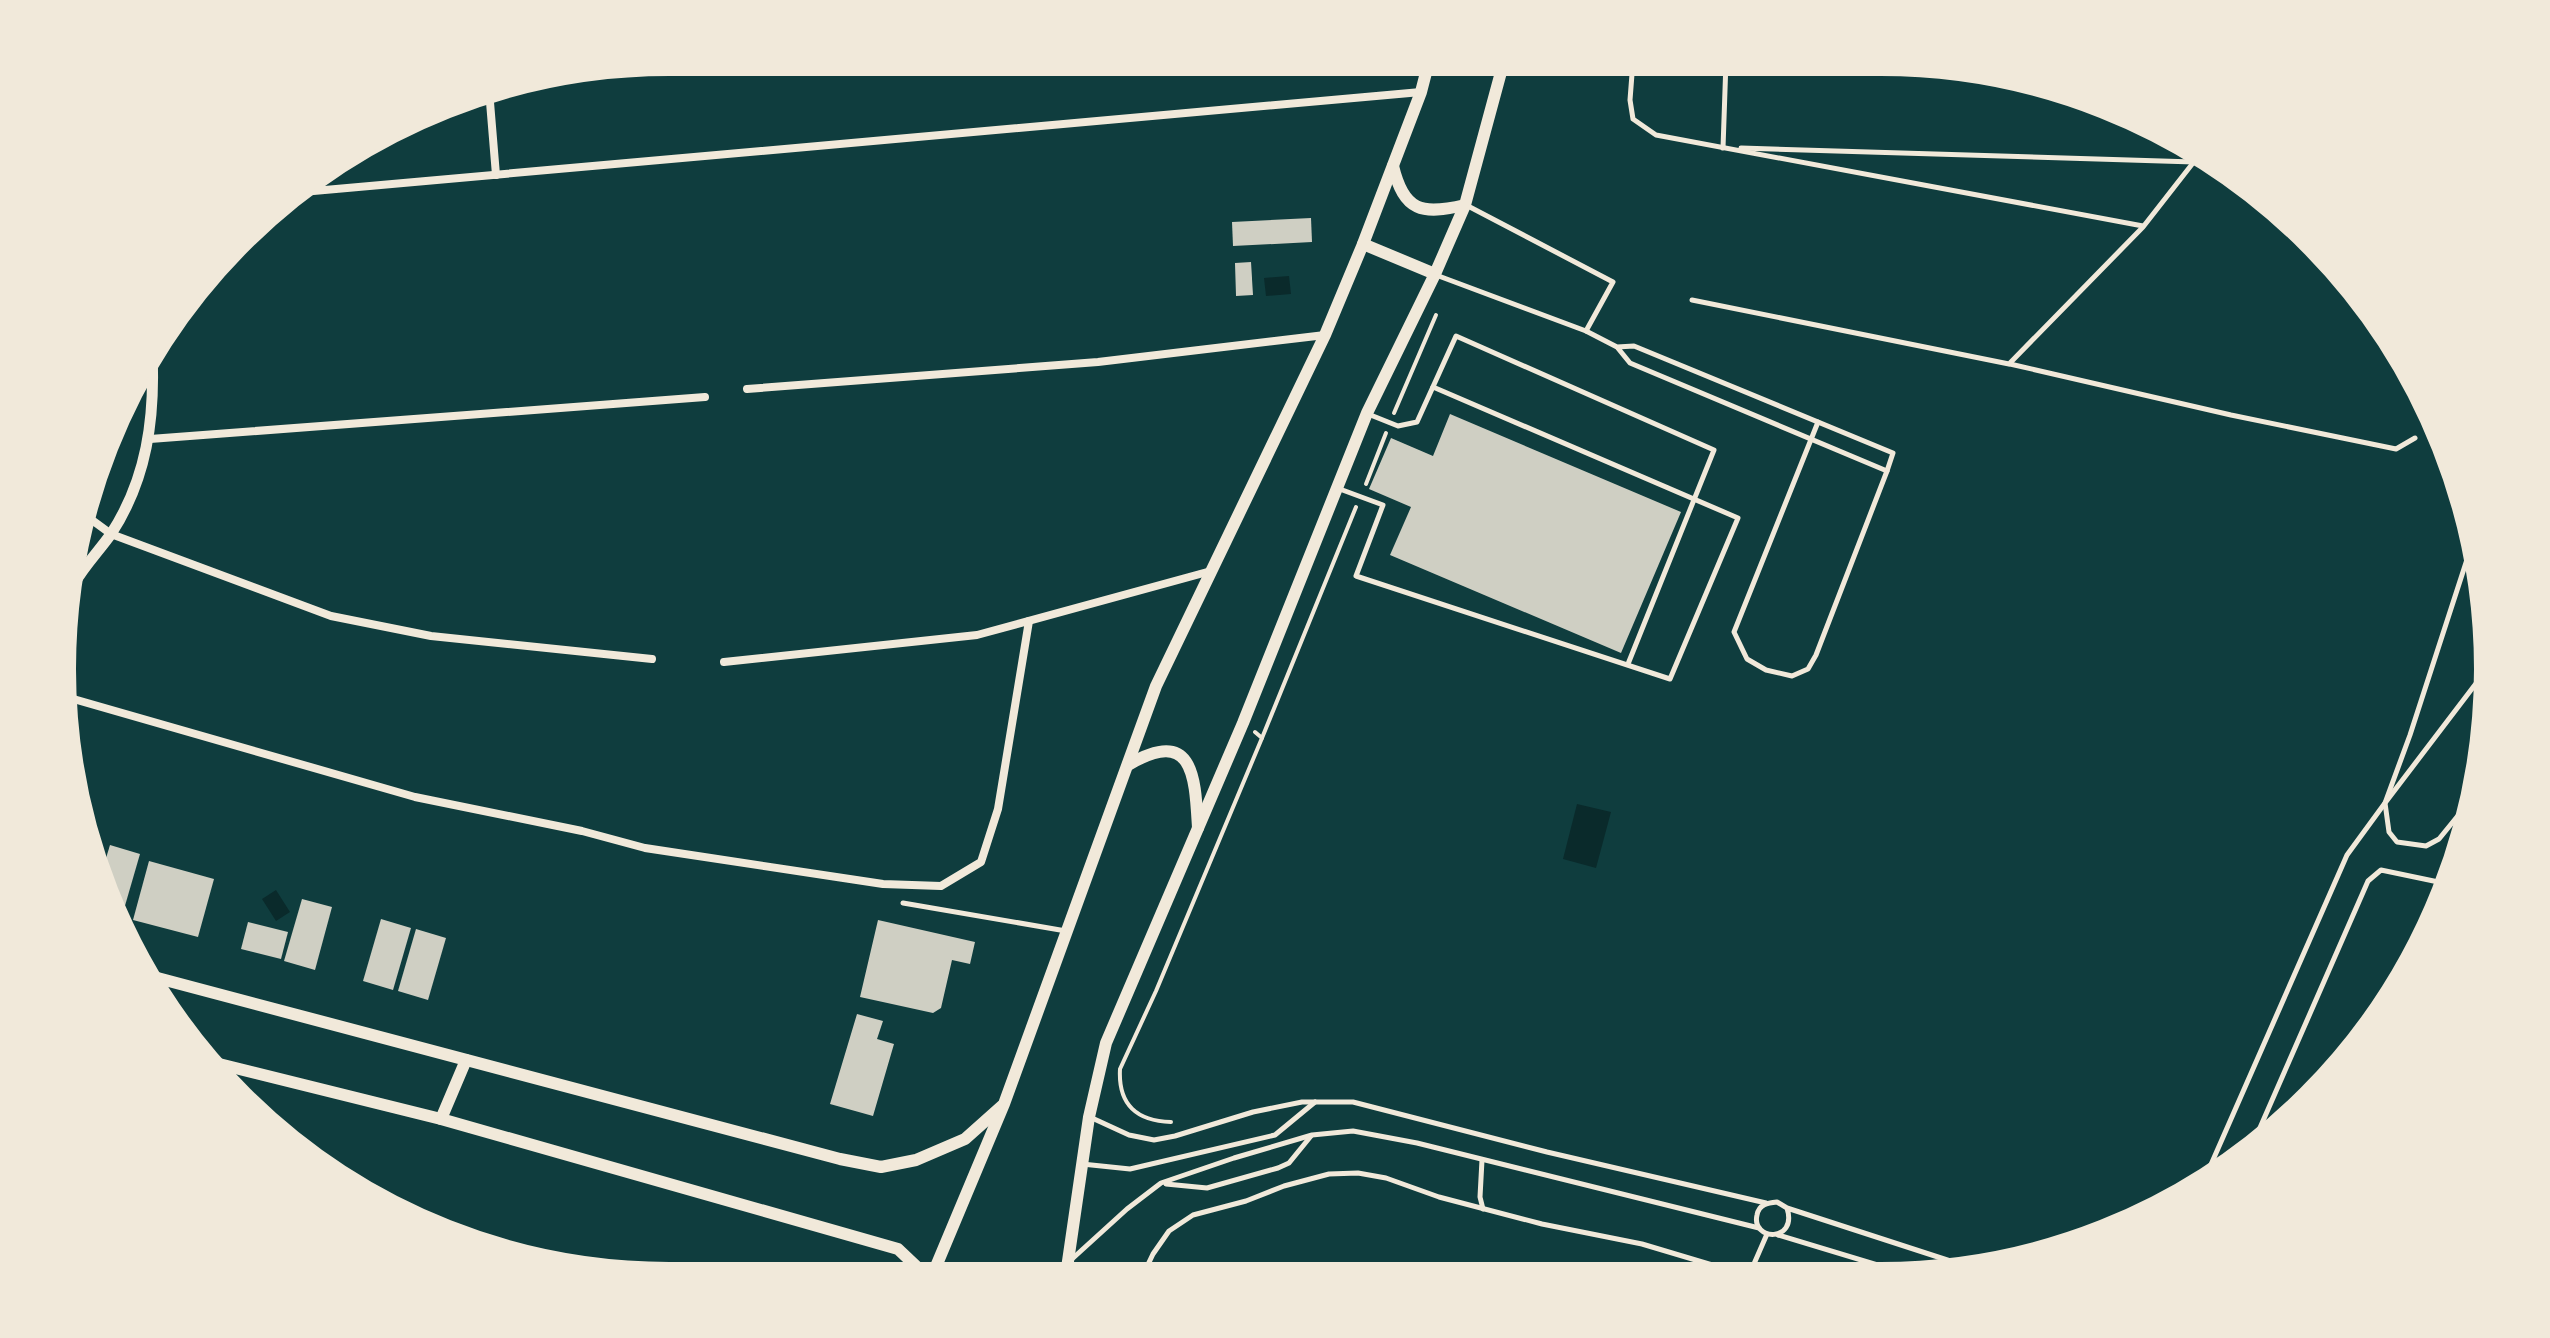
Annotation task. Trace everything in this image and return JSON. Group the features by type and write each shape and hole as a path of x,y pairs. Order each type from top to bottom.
{"main road":[{"path":"937,1264 1004,1104 1156,686 1325,335 1363,244 1426,74"},
{"path":"1068,1264 1089,1117 1106,1043 1243,723 1367,413 1465,205 1500,74"},
{"path":"1393,166 1401,194 1413,205 1430,210 1465,205"},
{"path":"1363,244 1435,274"},
{"path":"1128,765 1155,753 1175,752 1184,757 1195,783 1198,831"},
{"path":"162,979 840,1159 881,1167 916,1160 965,1139 1004,1104"},
{"path":"441,1119 466,1060"},
{"path":"226,1066 441,1119 898,1249 914,1264"}],"street":[{"path":"315,191 1421,92"},
{"path":"490,102 496,175"},
{"path":"747,389 1098,362 1325,335"},
{"path":"82,574 111,534 141,472 150,439 151,376"},
{"path":"150,439 705,397"},
{"path":"93,521 111,534 331,616 431,636 652,659"},
{"path":"724,662 977,635 1211,571"},
{"path":"75,699 415,797 582,831 645,848 883,884 941,886 981,862 998,809 1029,621"}],"lane":[{"path":"1632,74 1630,100 1633,119 1656,135 2143,227"},
{"path":"1723,148 1726,74"},
{"path":"1723,148 2191,162"},
{"path":"2009,364 2143,227 2193,163"},
{"path":"1465,205 1613,282 1586,331"},
{"path":"1435,274 1586,331 1617,347 1630,363 1887,471"},
{"path":"1692,300 2009,364 2396,449 2415,438"},
{"path":"1367,413 1398,426 1417,422 1456,336 1714,450 1628,664"},
{"path":"1617,347 1634,346 1818,422 1893,453 1812,662 1808,669 1792,676 1766,670 1747,659 1734,632 1818,422"},
{"path":"1336,487 1383,505 1356,576 1670,679 1738,518 1433,387"},
{"path":"2458,816 2439,839 2426,846 2397,842 2389,832 2385,803 2466,562"},
{"path":"2211,1165 2347,855 2476,684"},
{"path":"2261,1126 2368,881 2381,870 2436,882"},
{"path":"903,903 1067,932"},
{"path":"1089,1117 1129,1135 1154,1140 1253,1112 1302,1102 1353,1102 1547,1152 1766,1203 1777,1202 1787,1208 1948,1260"},
{"path":"1082,1164 1130,1169 1275,1135 1316,1102"},
{"path":"1072,1264 1127,1209 1161,1183 1312,1135 1353,1131 1417,1143 1759,1228 1767,1234 1874,1264"},
{"path":"1161,1183 1207,1188 1278,1168 1289,1163 1312,1135"},
{"path":"1482,1160 1480,1197 1483,1209"},
{"path":"1148,1264 1169,1231 1201,1212 1329,1174 1358,1173 1386,1178 1483,1209 1642,1244 1709,1264"},
{"path":"1759,1228 1756,1219 1758,1209 1766,1203"},
{"path":"1777,1235 1787,1229 1790,1219 1787,1208"},
{"path":"1754,1264 1767,1234"}],"path":[{"path":"1175,1136 1171,1122 1153,1122 1133,1110 1124,1099 1119,1083 1120,1069 1262,738 1243,723"}],"water":[{"path":"1289,276 1291,294 1266,296 1264,278"},
{"path":"1577,804 1611,812 1596,868 1563,859"},
{"path":"276,890 290,912 276,921 262,899"}],"building":[{"path":"1311,218 1312,242 1233,246 1232,222"},
{"path":"1251,262 1253,295 1236,296 1235,263"},
{"path":"1450,414 1681,512 1621,653 1390,555 1411,507 1369,489 1391,438 1433,456"},
{"path":"110,845 140,854 124,908 119,897 106,859"},
{"path":"149,861 214,879 198,937 133,920"},
{"path":"302,899 332,907 315,970 284,961"},
{"path":"381,919 411,928 393,990 363,981"},
{"path":"878,920 975,942 970,964 952,960 941,1008 933,1013 860,997"},
{"path":"248,922 288,932 281,959 241,949"},
{"path":"416,929 446,938 428,1000 398,991"},
{"path":"857,1014 883,1021 877,1039 894,1044 873,1116 830,1104"}]}
